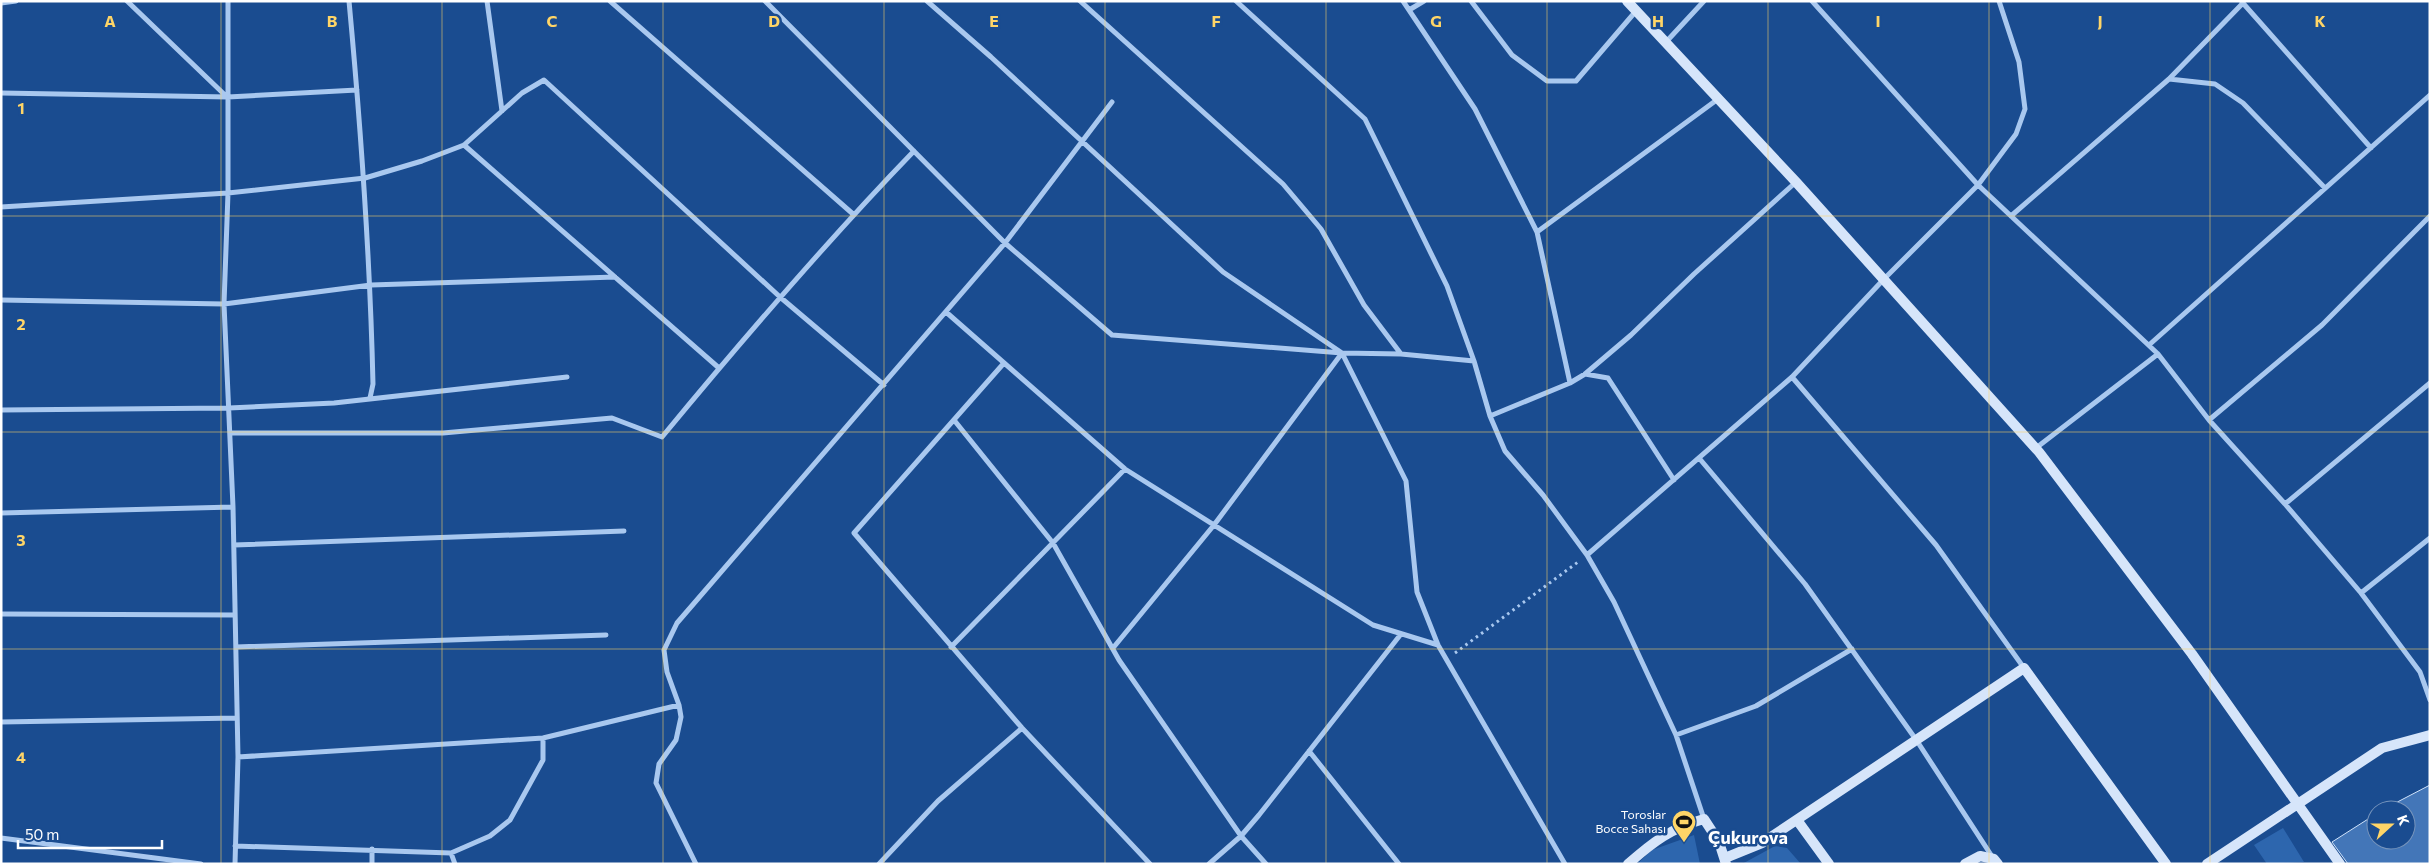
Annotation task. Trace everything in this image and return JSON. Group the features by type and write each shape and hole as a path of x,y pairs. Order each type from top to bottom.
{"street":[{"path":"1,3 16,1"},
{"path":"126,1 228,97"},
{"path":"228,1 228,193 224,304 233,508 236,646 238,757 235,864"},
{"path":"349,1 366,178 373,384 370,398"},
{"path":"487,1 502,111"},
{"path":"610,1 853,214"},
{"path":"765,1 1005,243 1112,335 1342,353 1401,354 1474,361"},
{"path":"927,1 1223,272 1342,353 1406,481 1417,592 1438,645 1565,864"},
{"path":"1080,1 1283,184 1321,229 1364,305 1401,354"},
{"path":"1236,1 1364,119 1447,286 1474,361 1490,416 1505,451 1543,495 1587,556 1614,602 1676,735 1704,819 1719,842 1725,861 1762,843 2024,668"},
{"path":"1403,1 1475,109 1537,232 1570,383"},
{"path":"1409,10 1424,1"},
{"path":"1471,1 1512,54 1547,81 1576,81 1636,10"},
{"path":"1627,1 1796,182 2036,448 2192,654 2340,864"},
{"path":"1666,42 1704,1"},
{"path":"1812,1 1978,185 2158,354 2209,420 2285,504 2361,594 2420,672 2430,700"},
{"path":"1587,556 1792,377 1884,279 1978,185 2016,134 2025,109 2019,62 1999,1"},
{"path":"2011,216 2170,79 2242,2 2371,148"},
{"path":"2170,79 2215,84 2243,103 2325,188"},
{"path":"1,206 228,193 366,178 422,161 464,145 522,93 544,80 780,297 884,385"},
{"path":"1,93 228,97 358,90"},
{"path":"2149,345 2430,95"},
{"path":"1537,232 1719,99"},
{"path":"696,864 656,783 659,764 676,740 681,717 679,705 666,672 664,650 677,623 1005,243 1081,140 1112,102"},
{"path":"464,145 719,368"},
{"path":"230,433 443,433 612,418 662,437 719,368 853,214 914,151"},
{"path":"1490,416 1570,383 1585,374 1631,335 1694,274 1796,182"},
{"path":"2209,420 2322,325 2430,216"},
{"path":"1,300 224,304 371,285 615,277"},
{"path":"946,312 1125,469 1373,625 1438,645"},
{"path":"1113,648 1214,525 1342,353"},
{"path":"2036,448 2158,354"},
{"path":"1004,363 854,533 1022,728 1150,864"},
{"path":"1585,374 1608,378 1674,480"},
{"path":"1,410 229,408 334,403 567,377"},
{"path":"1792,377 1936,545 2166,864"},
{"path":"2285,504 2430,383"},
{"path":"954,420 1053,543 1113,648 1240,836 1266,864"},
{"path":"1699,458 1805,584 1917,741 1996,862"},
{"path":"951,647 1125,469"},
{"path":"1,513 233,508"},
{"path":"234,545 624,531"},
{"path":"2361,594 2430,538"},
{"path":"1,614 235,615"},
{"path":"1209,864 1240,836 1401,634"},
{"path":"236,646 606,635"},
{"path":"1676,735 1756,706 1852,649"},
{"path":"238,757 543,738 679,705"},
{"path":"1,722 237,718"},
{"path":"879,864 938,801 1022,728"},
{"path":"2208,864 2382,748 2430,735"},
{"path":"235,846 372,849 451,854 490,836 510,820 543,760 543,738"},
{"path":"1309,751 1399,864"},
{"path":"1628,864 1652,843 1678,826 1704,819"},
{"path":"1797,820 1829,864"},
{"path":"1,838 202,864"},
{"path":"372,849 372,864"},
{"path":"451,854 455,864"},
{"path":"1965,864 1980,856 1996,862"}],"path":[{"path":"1446,660 1587,556"}],"shaded area":[{"path":"2283,828 2304,862 2267,864 2254,845"},
{"name":"Toroslar Bocce Sahası","path":"1694,835 1700,864 1637,864 1652,850"},
{"path":"1775,846 1787,848 1801,864 1742,864"}],"building":[{"path":"2430,785 2430,864 2348,864 2332,842 2366,820 2366,850 2416,850 2416,800 2401,800"}],"place":[{"name":"Toroslar Bocce Sahası","path":"1684,843"}],"district":[{"name":"Çukurova","path":"1748,838"}]}
